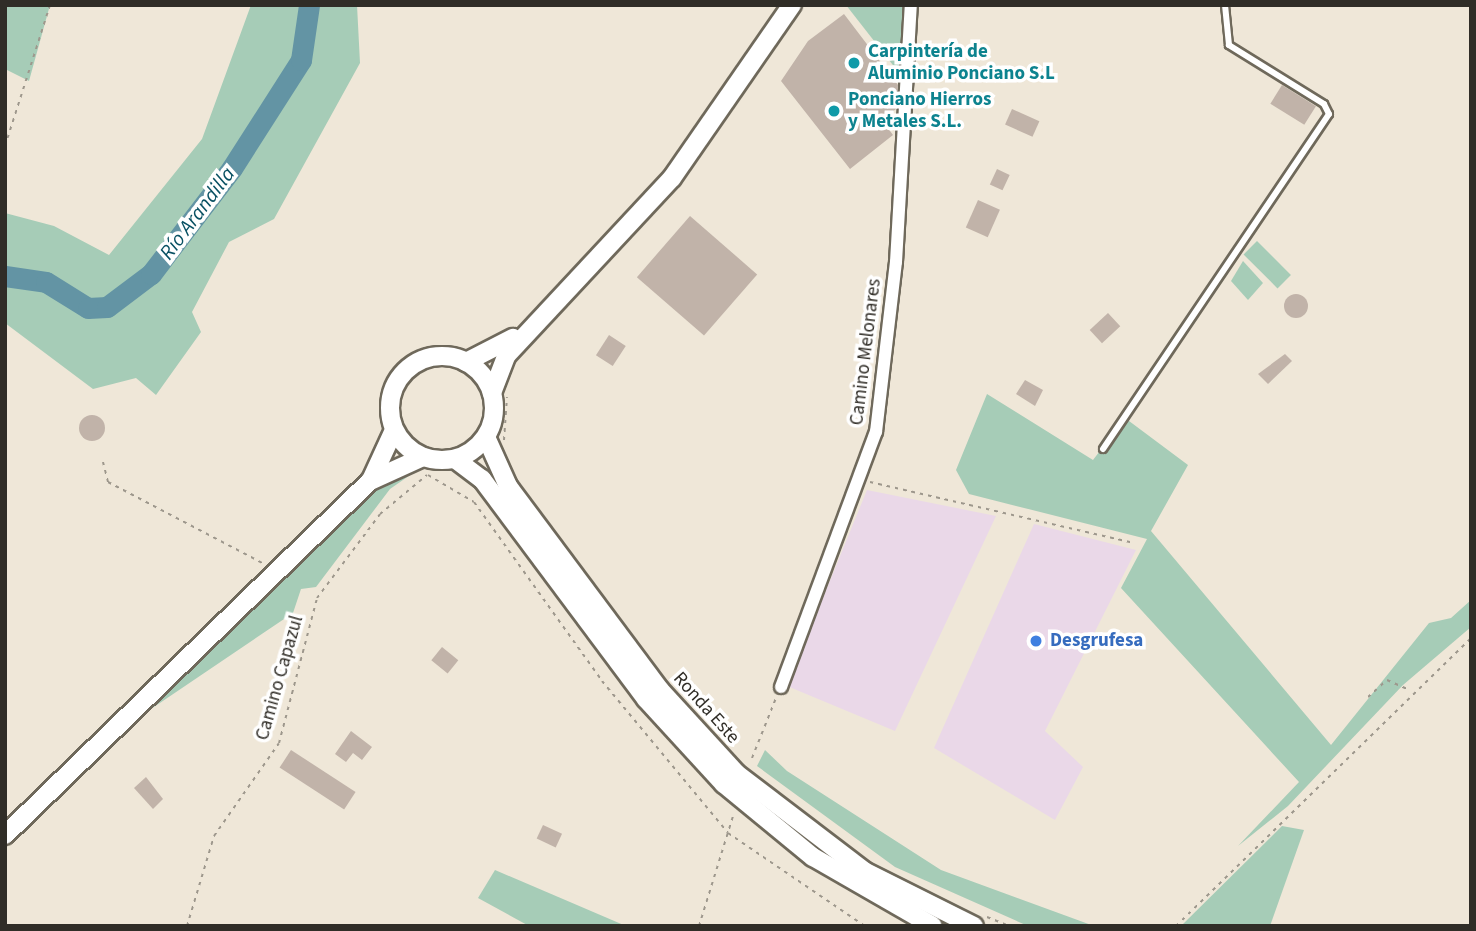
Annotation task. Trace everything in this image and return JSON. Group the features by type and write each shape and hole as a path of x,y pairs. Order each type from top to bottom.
{"main road":[{"path":"370,481 427,458 455,459 486,436 493,388 527,328 672,178 792,5"},
{"path":"466,362 527,328"},
{"path":"5,835 370,481 394,430 390,402 412,366 439,356 466,362 493,388"},
{"path":"394,430 427,458"},
{"name":"Ronda Este","path":"486,436 508,486 660,690 736,773 853,864 976,919"},
{"name":"Ronda Este","path":"455,459 482,479 646,699 724,785 813,857 933,926"}],"street":[{"name":"Camino Melonares","path":"781,687 863,480 876,432 891,320 911,5"}],"lane":[{"path":"1103,449 1329,114 1324,104 1228,45 1225,5"}],"path":[{"path":"5,146 50,5"},
{"path":"493,388 508,402 504,444"},
{"name":"Camino Capazul","path":"187,926 214,836 279,743 317,598 380,514 428,475 427,458"},
{"path":"103,462 108,482 277,571"},
{"path":"863,480 1134,543"},
{"path":"1176,926 1410,691 1471,638"},
{"path":"1368,698 1387,680 1410,691"},
{"path":"752,758 781,687"},
{"path":"699,926 735,811"},
{"path":"976,919 1009,926"}],"shaded area":[{"path":"867,490 996,516 895,731 787,686"},
{"name":"Desgrufesa","path":"1034,524 1136,550 1045,731 1083,767 1055,820 934,748"}],"green space":[{"path":"5,5 50,5 29,81 5,69"},
{"path":"251,5 357,5 360,63 274,219 229,242 192,312 201,332 156,395 136,378 93,389 5,323 5,213 54,226 109,255 202,139"},
{"path":"846,5 909,5 903,78"},
{"path":"1257,241 1291,275 1278,288 1244,254"},
{"path":"1243,261 1263,283 1248,300 1231,281"},
{"path":"987,394 1093,460 1125,418 1188,465 1151,531 1331,745 1429,623 1451,618 1471,600 1471,627 1403,685 1288,806 1238,846 1299,782 1121,588 1147,539 969,494 956,470"},
{"path":"413,473 390,489 316,587 301,589 293,613 151,709 381,486"},
{"path":"765,750 787,771 941,870 1094,926 1028,926 895,867 757,766"},
{"path":"1282,826 1304,830 1270,926 1181,926"},
{"path":"495,870 626,926 529,926 478,898"}],"building":[{"path":"844,14 898,85 896,109 882,120 893,135 850,169 781,81 808,41"},
{"path":"1282,85 1316,106 1304,125 1270,104"},
{"path":"1012,109 1039,121 1032,137 1005,125"},
{"path":"997,169 1010,175 1003,190 990,184"},
{"path":"978,200 1000,210 988,237 966,227"},
{"path":"690,216 757,274 704,336 637,277"},
{"path":"1296,294 1305,297 1308,306 1305,315 1296,318 1287,315 1284,306 1287,297"},
{"path":"1108,313 1120,326 1102,343 1090,330"},
{"path":"609,335 626,346 613,366 596,355"},
{"path":"1285,354 1292,361 1268,384 1258,374"},
{"path":"1025,380 1043,390 1035,406 1016,394"},
{"path":"92,415 101,419 105,428 101,437 92,441 83,437 79,428 83,419"},
{"path":"442,647 458,660 448,673 431,660"},
{"path":"351,731 372,747 362,760 353,753 346,762 335,754"},
{"path":"291,750 356,792 344,810 280,768"},
{"path":"146,777 163,799 153,809 134,788"},
{"path":"543,825 562,834 556,847 537,839"}],"waterway":[{"name":"Río Arandilla","path":"5,276 46,282 88,308 107,307 151,274 232,168 301,60 309,5"}],"place":[{"name":"Carpintería de Aluminio Ponciano S.L","path":"854,63"},
{"name":"Ponciano Hierros y Metales S.L.","path":"834,111"},
{"name":"Desgrufesa","path":"1036,641"}]}
